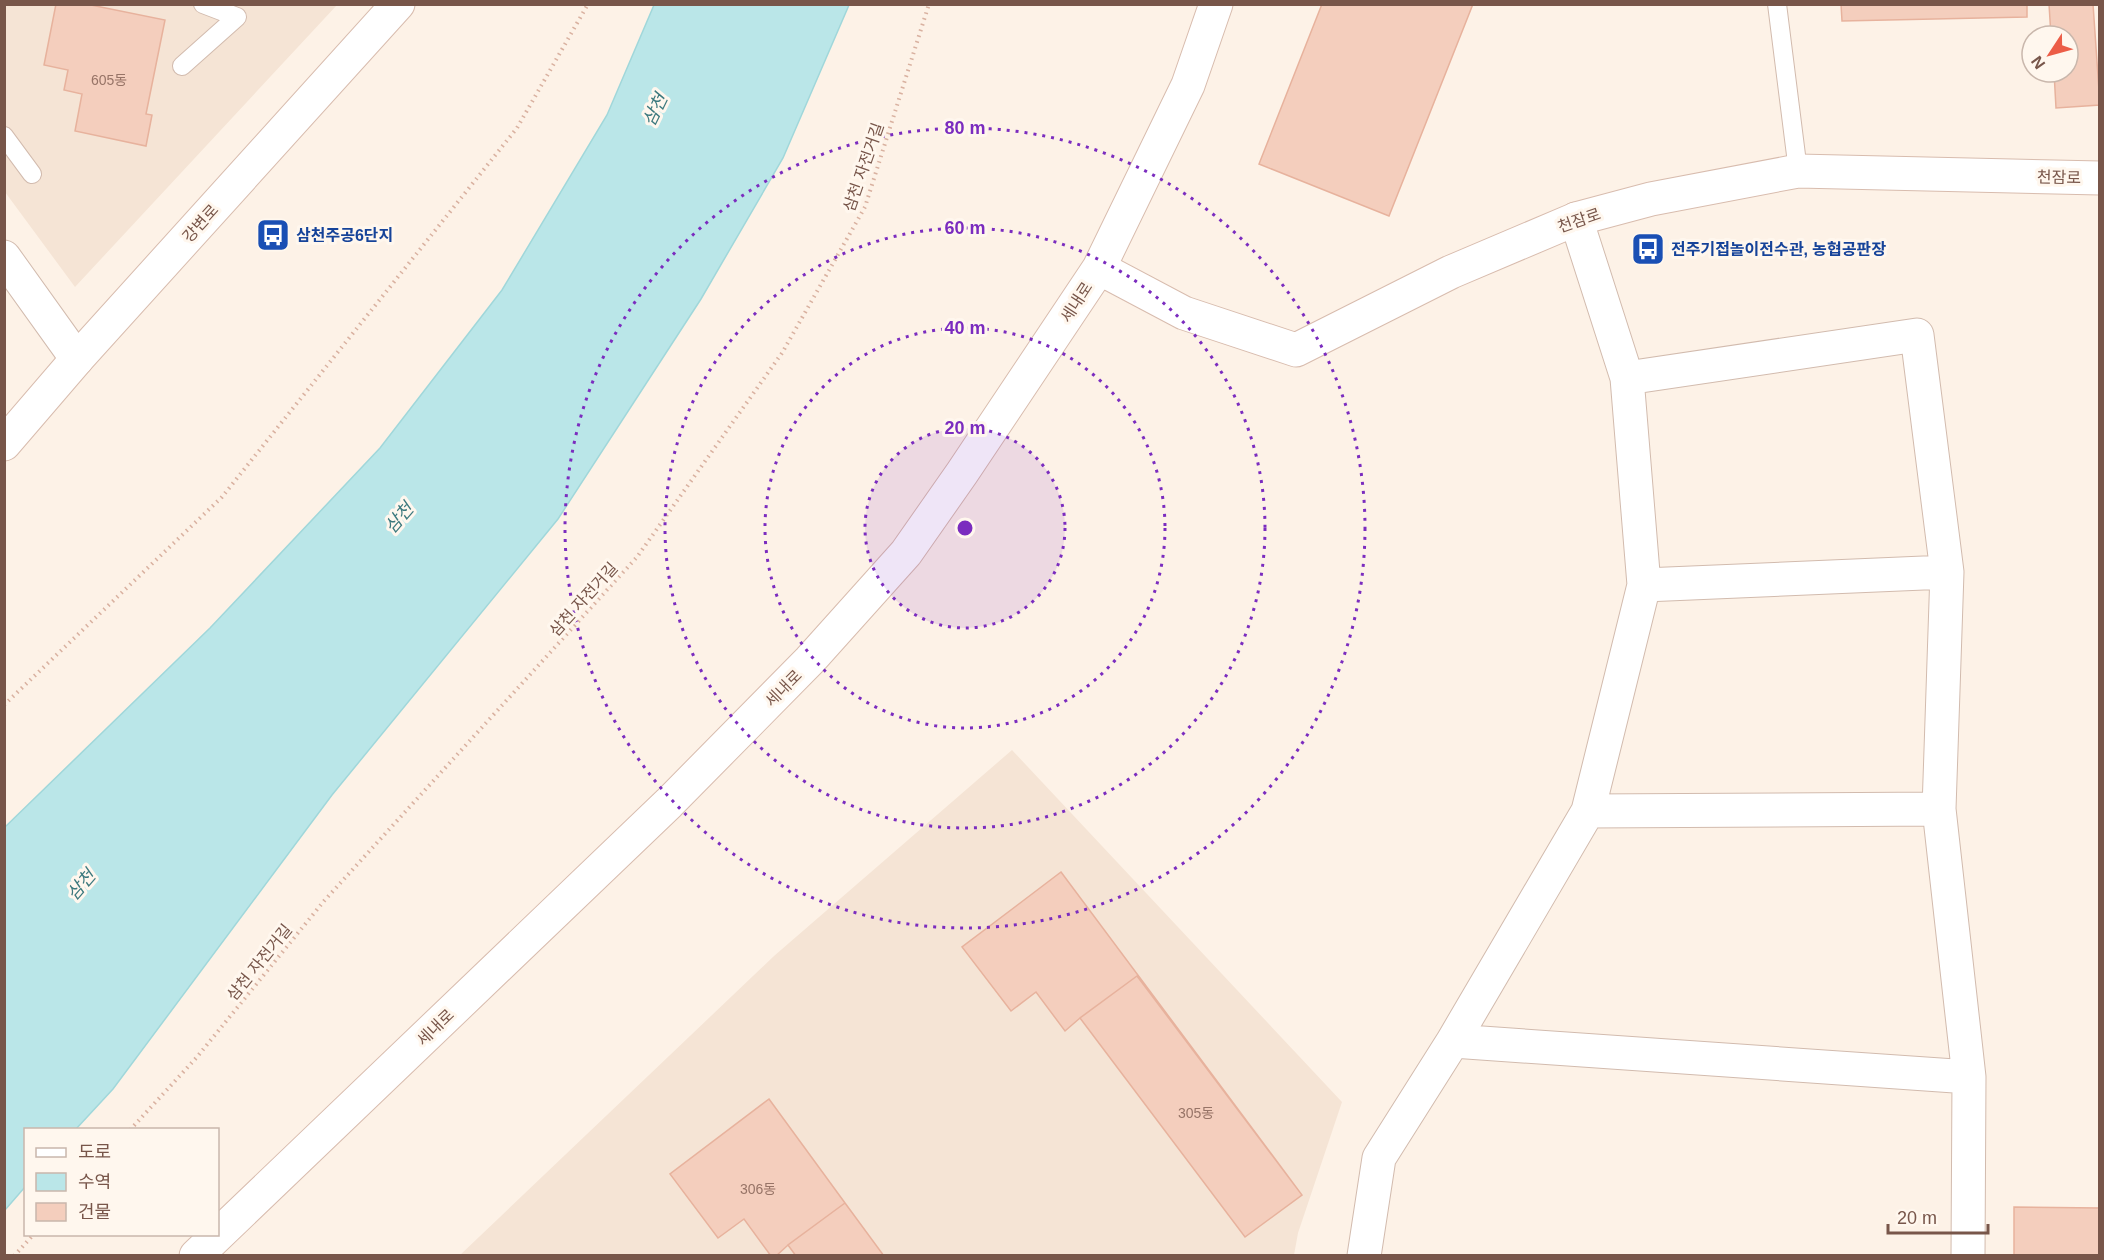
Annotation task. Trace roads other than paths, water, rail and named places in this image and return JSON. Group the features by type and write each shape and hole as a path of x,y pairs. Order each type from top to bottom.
{"street":[{"name":"강변로","path":"4,444 77,359 398,4"},
{"name":"세내로","path":"219,1234 669,803 810,660 906,553 1099,268 1188,85 1216,4"},
{"name":"천잠로","path":"1099,268 1184,313 1296,350 1451,272 1576,219 1650,199 1798,171 2100,178"},
{"path":"1364,1256 1379,1158 1453,1041 1588,811 1644,585 1627,378 1576,219"},
{"path":"4,257 77,359"},
{"path":"1627,378 1917,335 1947,572 1939,809 1969,1077 1968,1256"},
{"path":"1644,585 1947,572"},
{"path":"1588,811 1939,809"},
{"path":"1453,1041 1969,1077"},
{"name":"세내로","path":"196,1256 217,1236"}],"lane":[{"path":"182,66 237,17 203,4"},
{"path":"1777,4 1798,171"},
{"path":"4,136 32,174"}],"water":[{"name":"삼천","path":"654,5 849,5 783,158 701,299 558,519 332,795 113,1089 77,1128 24,1128 24,1188 5,1210 5,827 210,628 380,448 502,290 607,115"}],"place":[{"name":"삼천주공6단지","path":"273,235"},
{"name":"전주기접놀이전수관, 농협공판장","path":"1648,249"}]}
